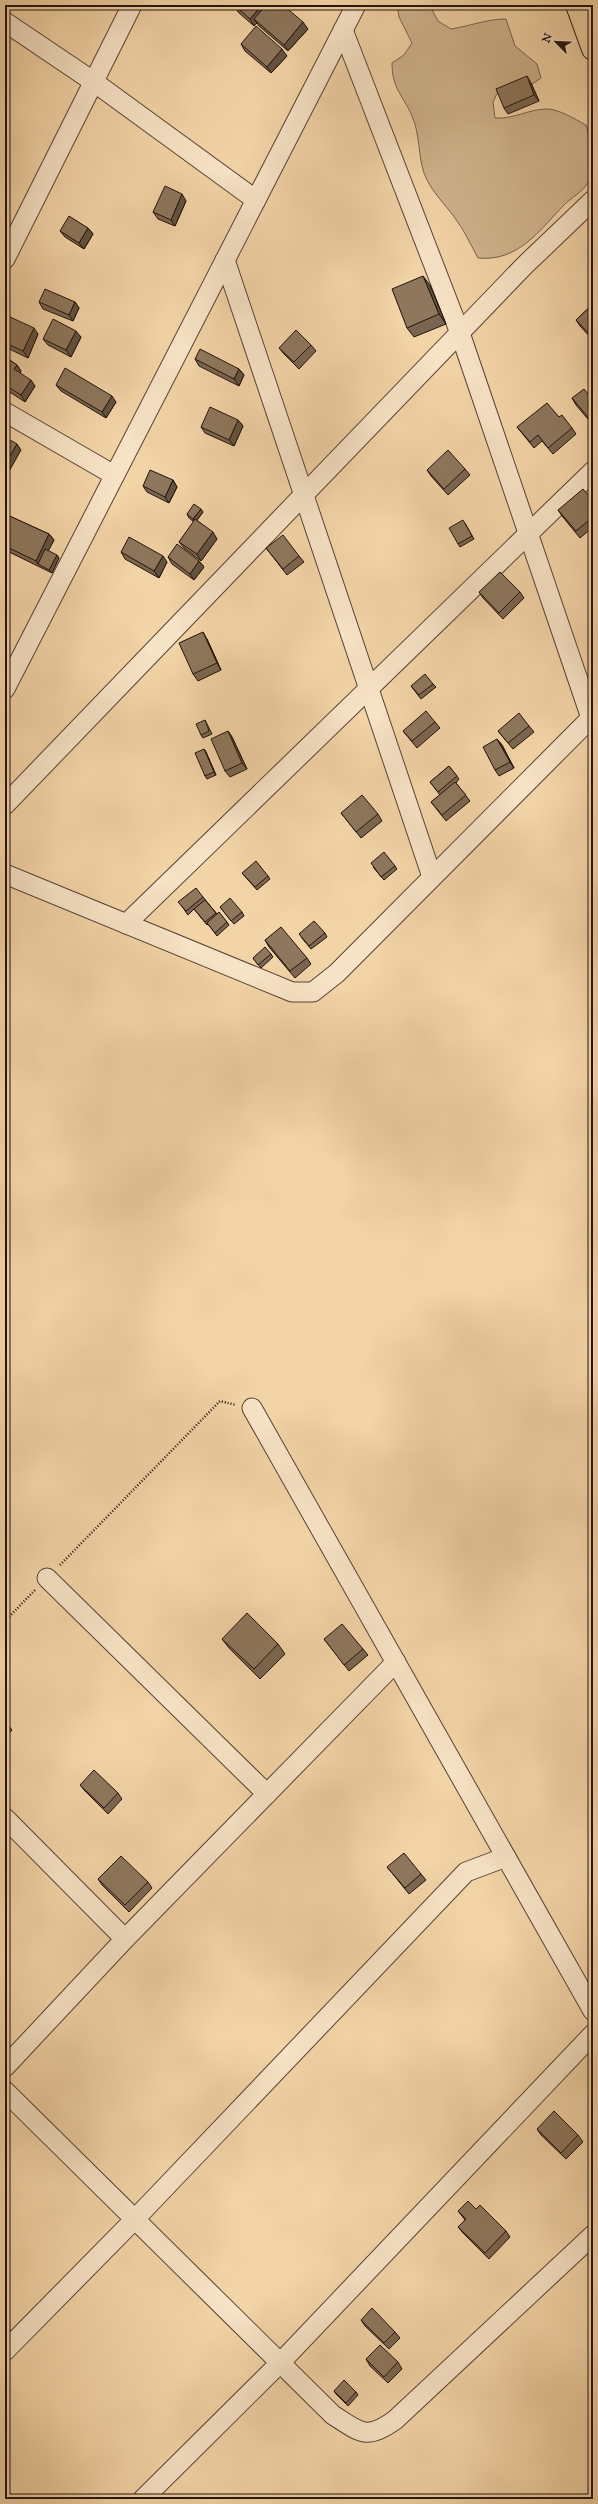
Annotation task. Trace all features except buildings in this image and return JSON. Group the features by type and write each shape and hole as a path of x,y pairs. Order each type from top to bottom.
{"main road":[{"path":"577,5 593,49"}],"street":[{"path":"5,259 132,5"},
{"path":"5,688 356,5"},
{"path":"5,22 94,82 256,200"},
{"path":"5,874 292,992 313,992 337,973 592,717 460,333 343,30"},
{"path":"5,805 524,266 593,200"},
{"path":"225,260 432,877"},
{"path":"5,412 114,475"},
{"path":"126,924 593,472"},
{"path":"252,1408 593,2011"},
{"path":"47,1578 267,1794"},
{"path":"5,2067 125,1940 396,1662"},
{"path":"5,1818 125,1940"},
{"path":"5,2351 135,2219 466,1872 506,1857"},
{"path":"143,2499 282,2362 593,2034"},
{"path":"5,2091 282,2362 333,2415 359,2431 378,2432 394,2420 593,2234"}],"path":[{"path":"5,1621 220,1402 252,1408"}],"shaded area":[{"path":"397,5 427,5 431,8 438,21 451,29 485,21 506,19 515,46 537,64 541,78 529,86 499,89 493,102 495,118 550,109 566,114 586,125 593,163 587,184 527,243 516,250 505,255 492,258 478,258 458,223 434,191 424,173 415,123 396,86 392,72 392,63 404,55 412,43 399,17"}]}
